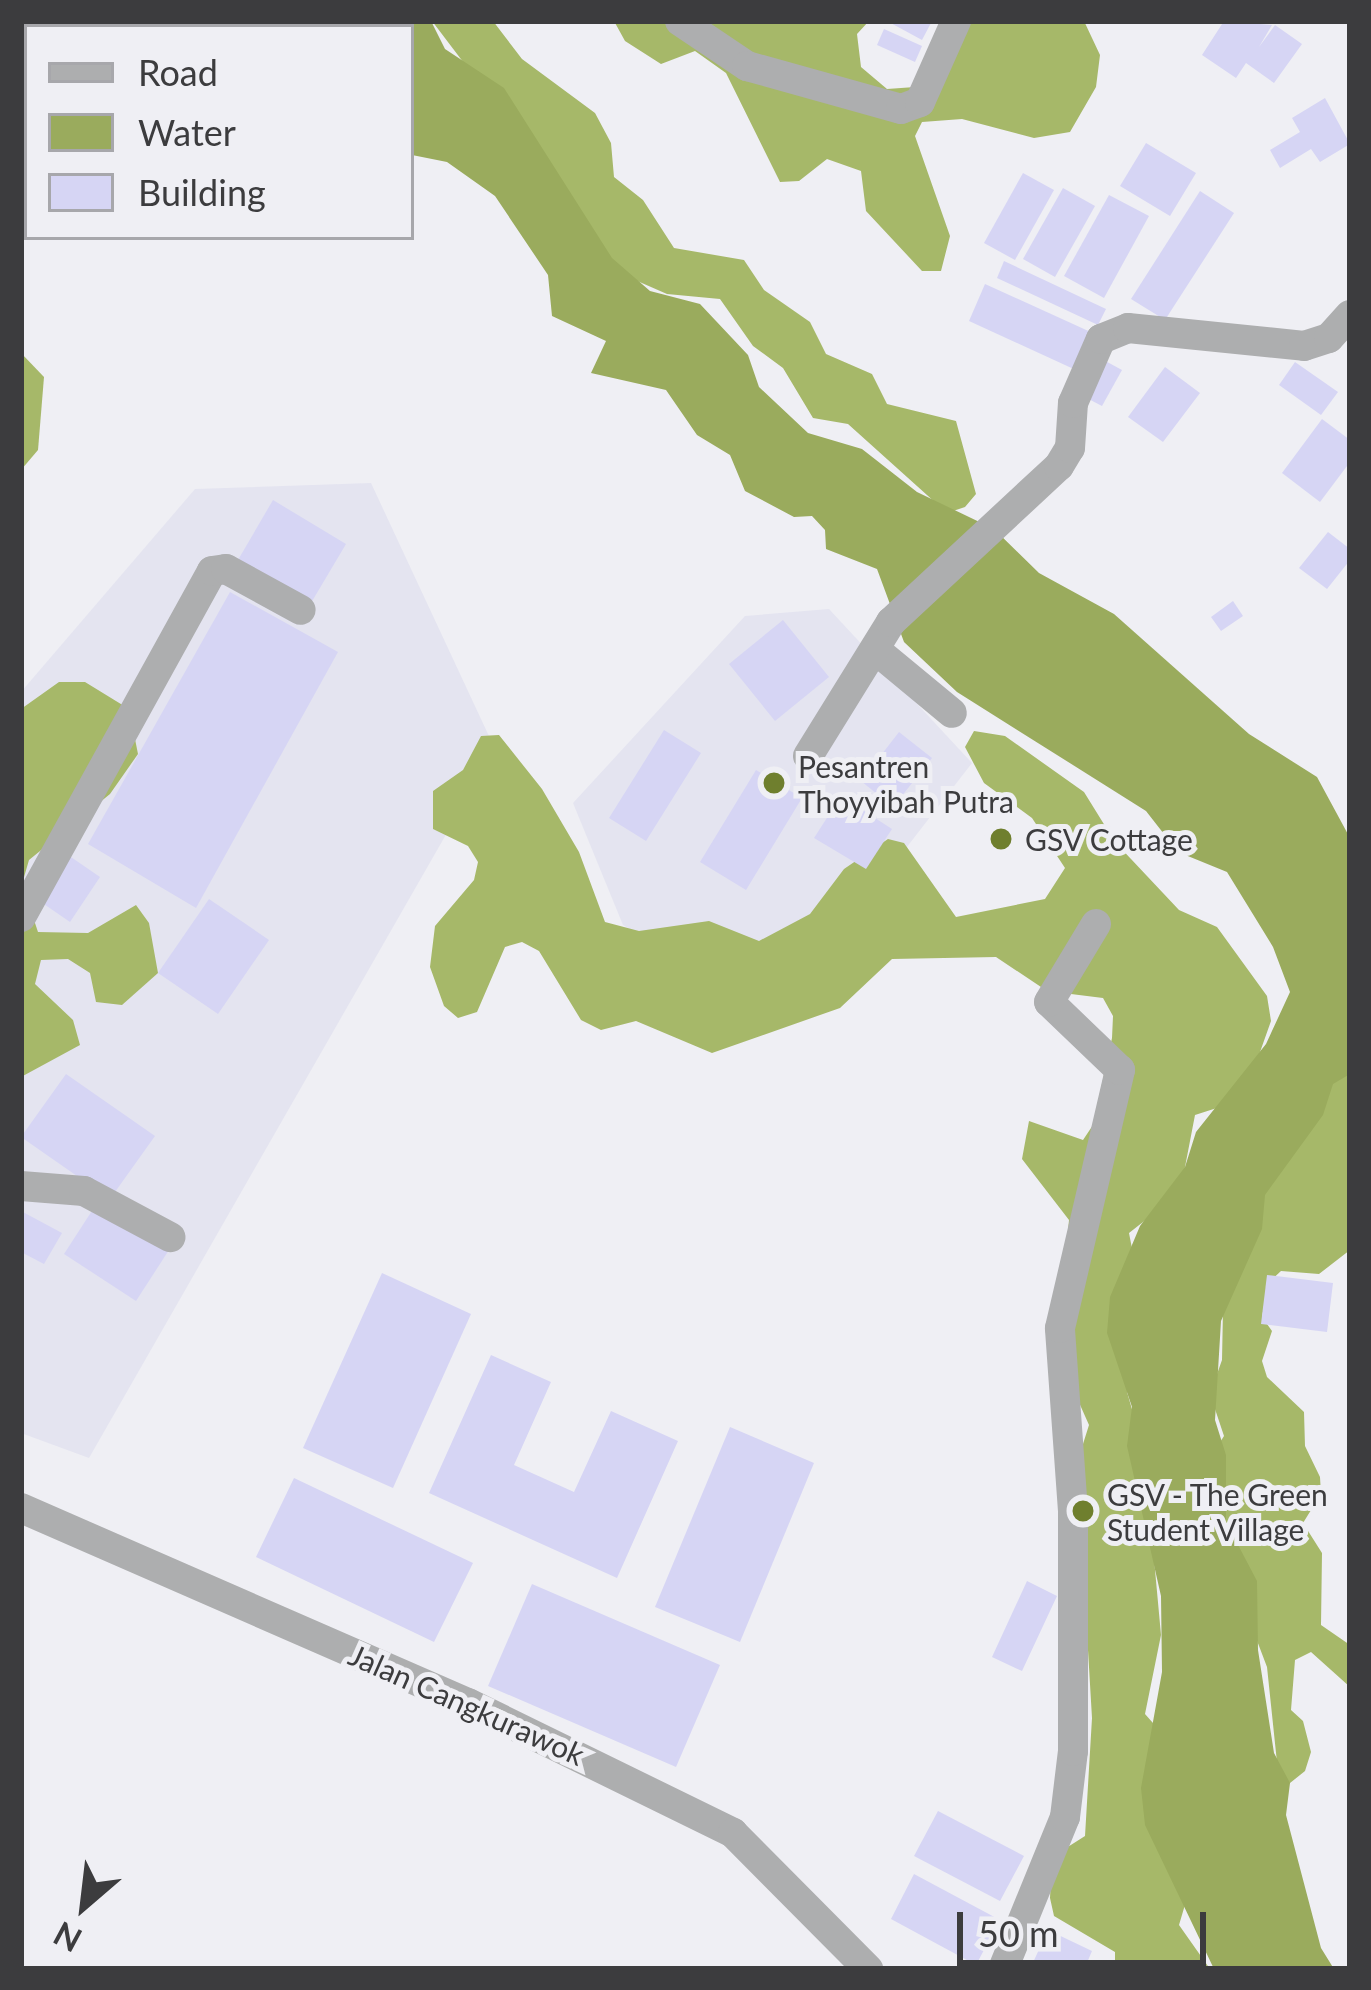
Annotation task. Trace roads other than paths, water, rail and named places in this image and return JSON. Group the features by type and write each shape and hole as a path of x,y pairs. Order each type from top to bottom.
{"street":[{"path":"680,21 747,66 911,109 956,21"},
{"path":"808,756 891,622 1070,448 1073,403 1101,339 1114,331 1304,346 1329,338 1350,315"},
{"path":"21,917 212,571 226,569 301,610"},
{"path":"877,651 952,713"},
{"path":"1003,1969 1065,1816 1073,1751 1073,1511 1060,1328 1120,1070 1049,1002 1096,924"},
{"path":"21,1186 84,1191 170,1237"},
{"name":"Jalan Cangkurawok","path":"21,1508 485,1711 733,1833 868,1969"}],"water":[{"path":"353,21 431,21 445,49 504,88 612,258 650,291 700,304 748,355 759,387 808,433 862,449 917,492 994,529 1039,573 1114,614 1249,734 1317,777 1350,838 1350,1074 1333,1084 1323,1115 1265,1195 1262,1229 1221,1321 1215,1420 1226,1455 1226,1522 1257,1581 1258,1650 1274,1753 1290,1783 1286,1815 1321,1948 1334,1969 1214,1969 1145,1825 1141,1788 1162,1672 1161,1596 1127,1446 1132,1407 1107,1333 1110,1297 1140,1226 1185,1167 1196,1132 1266,1044 1290,992 1273,947 1227,872 1178,852 1146,811 957,692 904,642 877,569 826,549 825,530 812,516 794,517 745,491 730,455 697,435 666,390 591,373 606,341 552,316 548,275 495,196 447,162 414,155 414,24"}],"place":[{"name":"Pesantren Thoyyibah Putra","path":"774,783"},
{"name":"GSV Cottage","path":"1001,839"},
{"name":"GSV - The Green Student Village","path":"1083,1511"}]}
